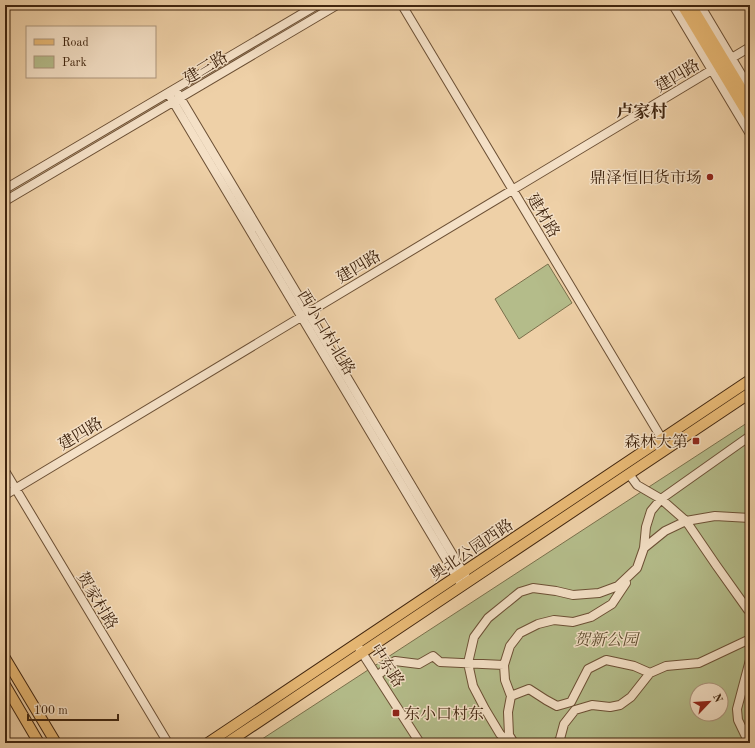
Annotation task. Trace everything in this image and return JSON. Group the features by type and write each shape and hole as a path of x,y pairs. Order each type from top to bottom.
{"main road":[{"path":"682,5 750,103"},
{"path":"691,5 750,118"},
{"name":"奥北公园西路","path":"208,743 750,380"},
{"name":"奥北公园西路","path":"227,743 750,393"},
{"path":"5,658 56,743"},
{"path":"5,685 39,743"}],"street":[{"name":"建三路","path":"5,189 317,5"},
{"name":"建三路","path":"5,201 337,5"},
{"name":"建材路","path":"402,5 662,439"},
{"path":"673,5 722,64 750,89"},
{"path":"700,5 750,134"},
{"name":"建四路","path":"5,495 750,47"},
{"name":"西小口村北路","path":"171,91 466,584"},
{"path":"514,743 509,735 508,712 511,696 505,680 504,665 510,646 520,633 538,624 554,620 573,622 591,617 612,604 637,568 644,548 646,527 651,511 660,499 750,436"},
{"name":"贺家村路","path":"5,471 168,743"},
{"path":"629,474 637,485 660,499 686,521 748,610"},
{"path":"644,548 665,531 686,521 715,516 750,518"},
{"path":"509,743 500,734 473,686 468,663 474,637 488,618 520,592 533,588 573,595 599,593 618,586 637,568"},
{"path":"557,743 560,739 564,724 575,710 592,706 610,708 620,706 631,697 650,673 666,666 699,663 750,639"},
{"name":"中东路","path":"356,644 420,743"},
{"path":"377,676 395,661 419,664 433,656 440,662 504,665"},
{"path":"511,696 529,689 557,706 571,702 588,669 606,660 634,666 650,673"},
{"path":"749,743 738,720 737,709 750,660"}],"green space":[{"path":"548,264 572,303 519,339 495,299"},
{"name":"贺新公园","path":"750,421 750,743 256,743"}],"place":[{"name":"鼎泽恒旧货市场","path":"710,177"},
{"name":"森林大第","path":"696,441"},
{"name":"东小口村东","path":"396,713"}],"district":[{"name":"卢家村","path":"642,111"}]}
